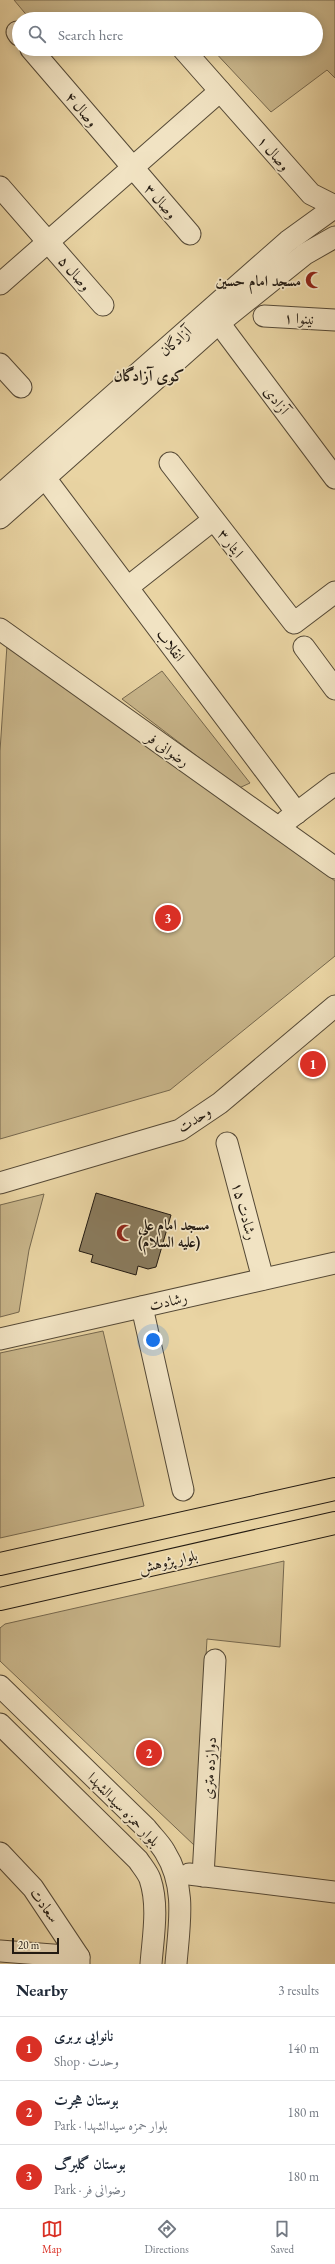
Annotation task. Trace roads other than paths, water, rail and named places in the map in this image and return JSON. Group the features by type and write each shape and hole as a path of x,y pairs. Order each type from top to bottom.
{"main road":[{"path":"0,1564 335,1489"},
{"name":"بلوار پژوهش","path":"0,1599 335,1523"}],"street":[{"name":"وصال ۴","path":"37,56 132,168"},
{"name":"وصال ۱","path":"189,56 311,194 335,207"},
{"path":"0,284 220,91"},
{"name":"وصال ۳","path":"132,168 190,234"},
{"name":"وصال ۵","path":"0,187 103,305"},
{"name":"آزادگان","path":"0,495 288,241 335,207"},
{"name":"آزادگان","path":"0,518 220,323 305,254 335,237"},
{"name":"نینوا ۱","path":"264,316 335,320"},
{"name":"آزادی","path":"220,323 335,478"},
{"path":"0,364 21,387"},
{"name":"ایثار ۳","path":"170,463 294,623 335,592"},
{"name":"انقلاب","path":"45,478 297,813"},
{"path":"128,587 213,520"},
{"name":"رضوانی فر","path":"0,629 335,868"},
{"path":"304,647 335,689"},
{"path":"278,827 335,784"},
{"name":"وحدت","path":"0,1182 180,1130 220,1103 335,1006"},
{"name":"رشادت ۱۵","path":"227,1143 263,1279"},
{"name":"رشادت","path":"0,1339 335,1263"},
{"path":"142,1307 183,1490"},
{"name":"دوازده متری","path":"203,1876 216,1660"},
{"name":"بلوار حمزه سیدالشهدا","path":"0,1686 146,1828 165,1851 176,1873 181,1910 176,1964"},
{"name":"بلوار حمزه سیدالشهدا","path":"0,1724 138,1860 150,1878 154,1898 151,1964"},
{"name":"سعادت","path":"0,1853 33,1888 79,1960"},
{"path":"150,1878 176,1873 335,1892"},
{"path":"0,1951 79,1960"}],"place":[{"name":"مسجد امام حسین","path":"314,280"},
{"name":"بوستان گلبرگ","path":"168,918"},
{"name":"نانوایی بربری","path":"313,1064"},
{"name":"مسجد امام علی (علیه السلام)","path":"125,1233"},
{"name":"بوستان هجرت","path":"149,1753"}],"district":[{"name":"کوی آزادگان","path":"149,375"}]}
